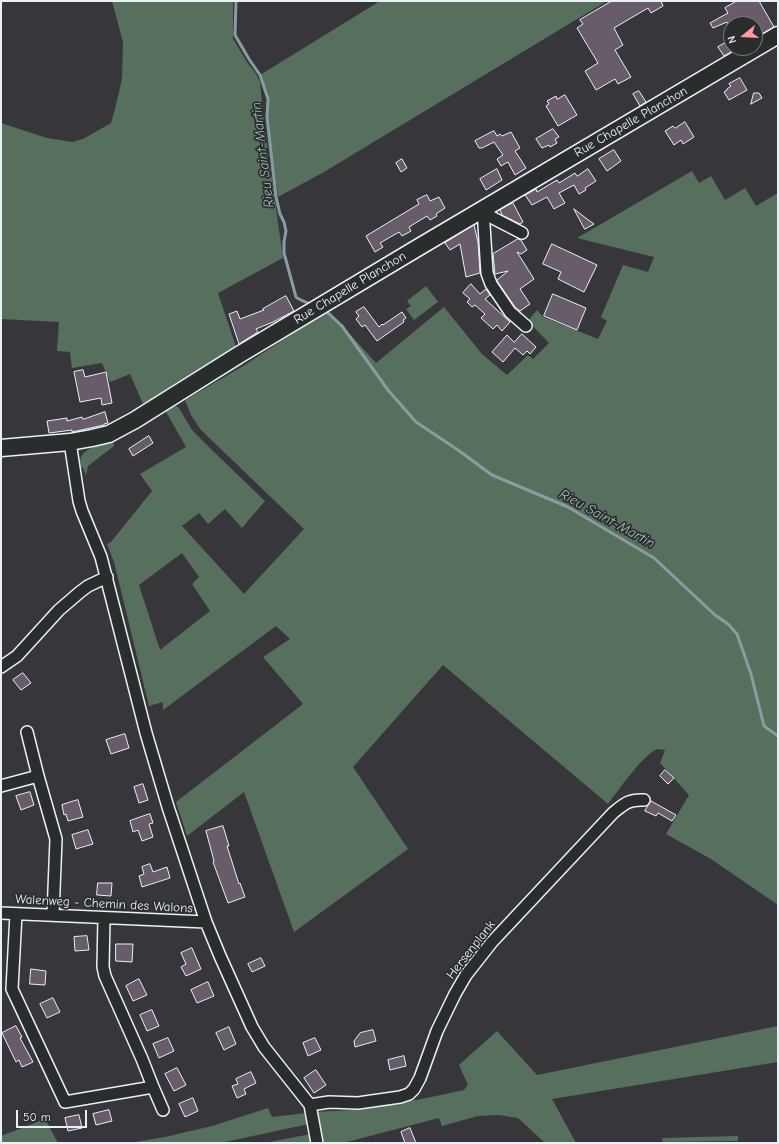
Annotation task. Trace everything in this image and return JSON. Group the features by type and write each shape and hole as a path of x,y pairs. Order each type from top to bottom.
{"street":[{"name":"Rue Chapelle Planchon","path":"1,448 70,442 108,434 159,406 258,344 517,188 778,35"},
{"path":"483,209 493,218 522,234"},
{"path":"483,209 487,274 491,284 510,312 526,326"},
{"path":"70,442 82,512 100,552 148,740 168,807 206,922 252,1027 264,1047 284,1074 310,1105 317,1143"},
{"path":"1,667 17,656 60,610 80,592 107,576"},
{"path":"27,732 56,839 53,915"},
{"path":"1,786 38,776"},
{"name":"Hersenplank","path":"310,1105 329,1102 358,1103 389,1099 405,1096 414,1088 420,1078 437,1031 455,994 461,983 492,942 613,813 623,805 635,800 644,800"},
{"name":"Walenweg - Chemin des Walons","path":"1,913 206,922"},
{"path":"16,914 12,989 65,1102 152,1087"},
{"path":"104,918 103,967 108,983 163,1110"}],"green space":[{"path":"112,1 233,1 233,39 260,82 264,123 283,258 218,293 237,350 143,404 130,374 110,382 102,363 72,368 70,352 57,351 59,322 1,319 1,123 47,138 72,142 83,139 111,123 122,79 123,42"},
{"path":"380,1 607,1 324,172 278,197 267,117 268,99 260,75"},
{"path":"692,171 699,183 711,176 725,200 745,188 756,206 778,193 778,905 711,859 666,834 689,795 660,763 665,750 658,749 646,757 608,804 443,665 353,767 408,849 294,932 244,792 187,836 176,802 303,704 263,657 290,639 276,626 163,710 163,702 149,706 114,562 107,544 111,542 152,491 140,474 186,447 165,410 176,406 179,408 192,430 265,501 242,528 225,509 208,524 199,513 182,526 244,594 304,529 201,430 191,415 185,400 245,365 328,310 376,363 444,307 482,354 507,375 528,355 533,359 549,343 528,321 537,310 543,317 598,339 607,321 601,317 623,265 648,272 654,257 577,238","holes":["182,553 199,577 192,584 210,611 160,650 139,585"]},
{"path":"426,286 438,302 414,320 406,309 411,306 407,301"},
{"path":"242,362 243,364 189,397 187,395"},
{"path":"113,441 114,446 88,466 86,476 84,469 81,467 80,461 85,452 95,446"},
{"path":"778,1026 778,1062 552,1099 576,1143 545,1143 518,1118 498,1115 478,1116 442,1126 439,1118 343,1143 321,1143 315,1112 352,1110 380,1106 464,1090 468,1085 459,1065 497,1031 537,1075"},
{"path":"268,1108 272,1117 307,1113 309,1124 220,1143 129,1143 165,1137 212,1126"},
{"path":"45,1119 58,1143 1,1143 1,1136"},
{"path":"311,1134 313,1143 264,1143"},
{"path":"738,1136 738,1141 663,1142 662,1138"}],"building":[{"path":"612,1 661,1 663,6 651,13 648,8 614,28 623,45 615,50 631,77 618,84 615,79 596,90 585,71 598,63 577,28 583,24 580,20"},
{"path":"737,1 759,1 774,27 763,33 763,16 723,16 723,24 713,28 710,23 728,13 725,8"},
{"path":"723,44 723,54 718,47"},
{"path":"740,78 747,90 729,100 724,92 731,86 729,84"},
{"path":"639,91 646,102 640,106 633,94"},
{"path":"754,93 759,93 762,98 751,104"},
{"path":"565,95 577,115 558,126 546,106 549,104 547,101 556,96 557,99"},
{"path":"685,122 694,137 683,144 681,140 674,145 665,131 673,126 675,128"},
{"path":"553,129 559,137 555,139 557,143 550,147 549,145 542,148 536,139"},
{"path":"494,131 497,136 500,134 502,136 511,132 520,148 515,151 526,168 515,175 508,162 501,166 497,159 503,155 494,142 479,148 475,141"},
{"path":"614,150 621,161 607,171 599,159"},
{"path":"402,159 407,168 401,172 396,163"},
{"path":"497,169 502,180 486,190 480,179"},
{"path":"588,169 596,181 579,194 574,185 559,193 565,203 554,209 547,197 532,205 525,195 536,189 537,192 557,180 559,183 575,173 577,176"},
{"path":"427,195 430,201 439,197 445,208 436,214 437,216 430,220 427,216 409,227 411,231 402,236 399,232 380,243 383,247 375,252 366,236 419,204 417,200"},
{"path":"513,203 523,222 520,224 502,215 500,210"},
{"path":"574,209 587,219 594,224 585,229"},
{"path":"474,225 478,242 480,273 466,277 460,244 450,250 445,243"},
{"path":"518,239 521,240 527,250 521,254 517,252 534,279 520,289 530,304 520,311 515,307 497,281 508,271 495,274 493,254"},
{"path":"552,244 597,265 584,292 558,279 561,272 543,264"},
{"path":"471,284 480,294 486,289 490,295 485,299 510,322 502,331 497,325 493,329 481,318 485,314 475,305 472,307 467,302 470,299 463,293"},
{"path":"553,294 586,308 577,330 544,316"},
{"path":"286,296 294,311 256,329 258,332 239,344 229,314 237,311 240,319 264,310 263,309"},
{"path":"364,307 379,327 402,312 406,318 403,320 404,322 377,341 365,325 362,327 356,319 359,316 356,312"},
{"path":"522,334 536,347 530,354 527,351 523,355 515,348 503,362 492,352 507,335 514,342"},
{"path":"83,370 85,377 106,372 112,403 102,405 101,398 80,402 74,372"},
{"path":"105,412 108,423 104,425 72,432 72,430 49,433 47,421 67,418 67,421 82,417 83,419"},
{"path":"149,436 153,443 133,456 129,449"},
{"path":"23,673 31,683 21,690 13,680"},
{"path":"125,734 129,748 111,754 106,740"},
{"path":"665,770 674,778 668,784 660,776"},
{"path":"143,784 148,800 139,803 134,787"},
{"path":"30,792 34,805 21,810 16,796"},
{"path":"78,800 83,817 68,821 66,814 64,815 62,805"},
{"path":"651,801 676,815 672,821 658,813 656,816 645,811"},
{"path":"150,814 153,823 149,824 153,837 142,841 138,830 133,832 130,821"},
{"path":"223,826 229,846 227,846 239,884 240,883 245,897 228,903 213,862 206,831"},
{"path":"88,830 93,844 76,849 72,835"},
{"path":"150,864 153,872 167,867 170,878 142,887 139,876 144,874 142,867"},
{"path":"98,883 112,883 111,896 97,895"},
{"path":"87,936 89,950 75,951 74,937"},
{"path":"116,944 133,944 132,962 116,961"},
{"path":"192,948 201,969 186,976 181,967 186,964 181,953"},
{"path":"261,958 265,966 252,972 248,964"},
{"path":"31,969 46,971 45,985 30,984"},
{"path":"139,979 147,995 133,1001 126,986"},
{"path":"208,982 214,996 197,1003 191,990"},
{"path":"53,998 60,1012 47,1018 40,1004"},
{"path":"152,1010 159,1026 147,1031 140,1015"},
{"path":"16,1026 22,1037 20,1038 33,1062 22,1067 19,1060 16,1062 2,1033"},
{"path":"229,1027 236,1044 224,1050 216,1033"},
{"path":"373,1030 376,1041 355,1047 354,1041 360,1033"},
{"path":"168,1038 174,1051 159,1058 153,1044"},
{"path":"315,1038 321,1050 308,1056 303,1043"},
{"path":"404,1056 406,1066 390,1070 388,1060"},
{"path":"177,1068 186,1085 174,1091 165,1074"},
{"path":"316,1070 326,1085 314,1093 304,1078"},
{"path":"251,1072 256,1083 244,1089 246,1094 237,1098 232,1086 238,1084 236,1079"},
{"path":"193,1098 198,1111 185,1117 179,1104"},
{"path":"109,1110 112,1121 96,1125 93,1114"},
{"path":"79,1115 82,1128 68,1131 65,1118"},
{"path":"410,1128 416,1143 405,1143 401,1132"}],"waterway":[{"name":"Rieu Saint-Martin","path":"236,1 235,35 260,75 268,99 267,117 276,197 286,231 284,253 296,297 310,304"},
{"name":"Rieu Saint-Martin","path":"326,311 342,326 388,390 416,422 492,475 568,507 654,558 715,615 728,624 737,634 751,674 764,726 778,736"}]}
